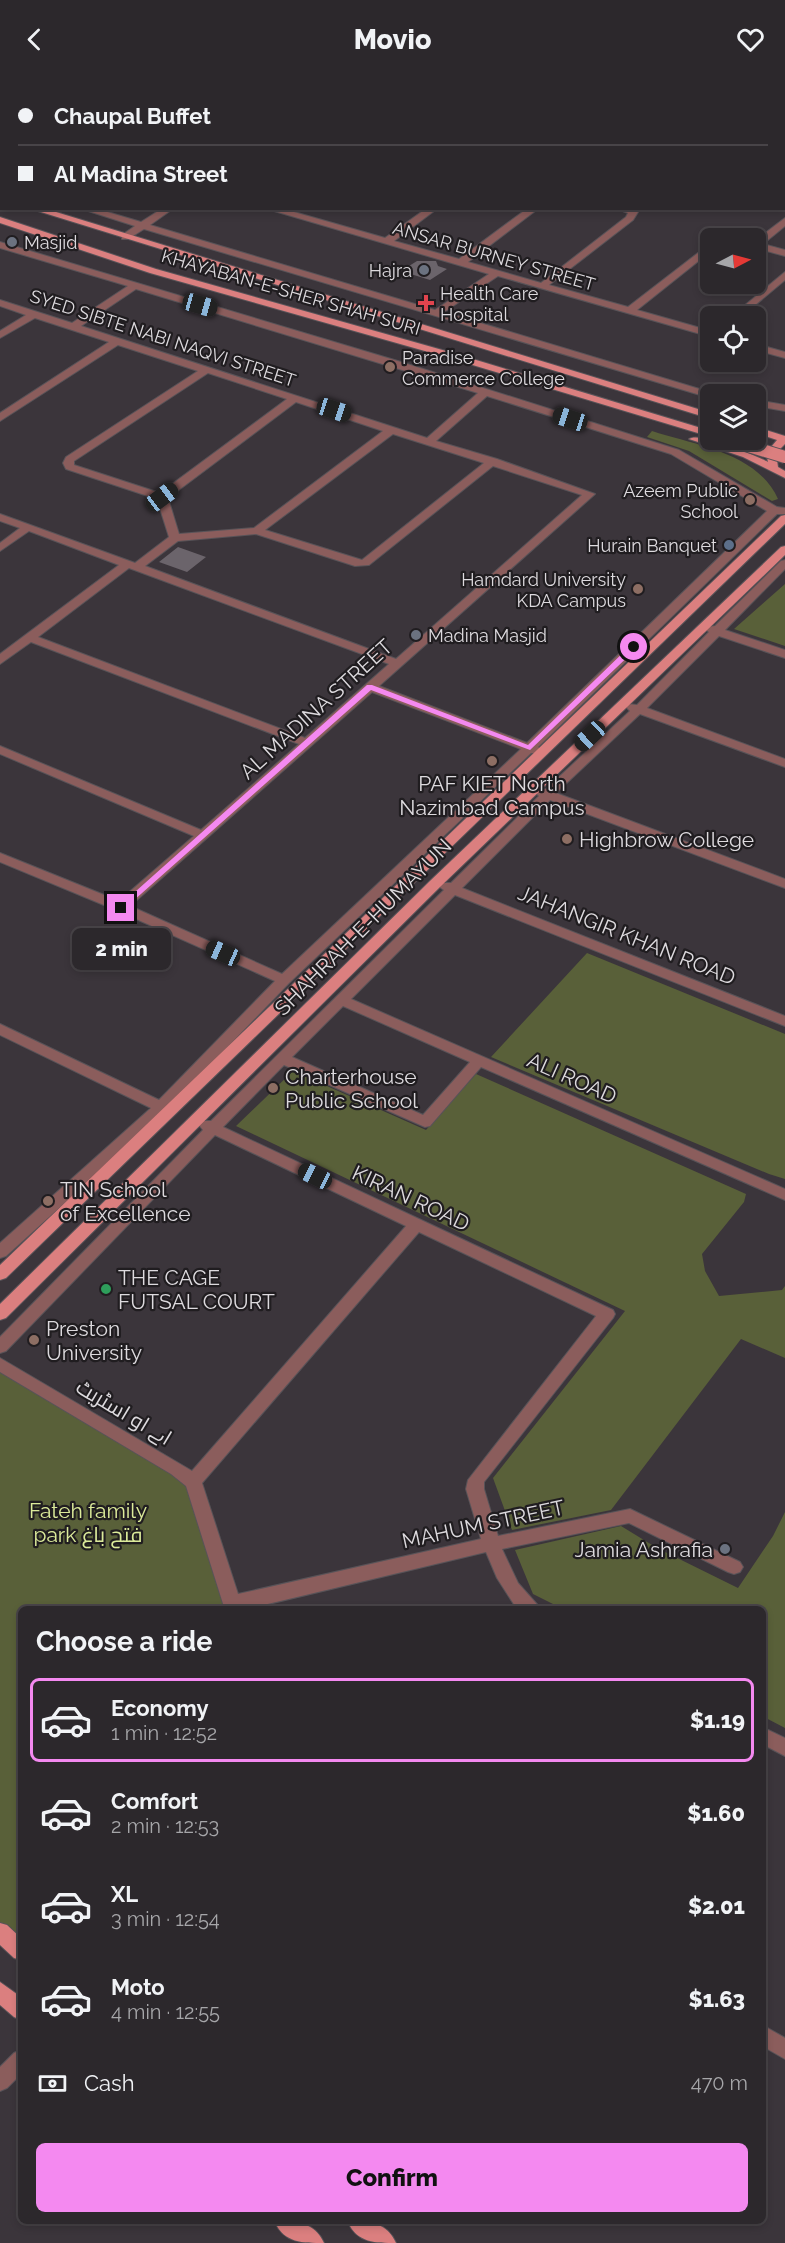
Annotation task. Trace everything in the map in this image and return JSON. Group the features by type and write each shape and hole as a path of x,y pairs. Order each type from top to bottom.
{"main road":[{"name":"KHAYABAN-E-SHER SHAH SURI","path":"38,210 429,332 700,413"},
{"name":"KHAYABAN-E-SHER SHAH SURI","path":"1,221 311,318 413,344 700,431"},
{"path":"334,301 437,326 700,404"},
{"path":"311,318 405,350 747,455 785,475"},
{"path":"766,423 785,428"},
{"path":"766,433 785,439"},
{"path":"785,439 771,453 772,463 785,475"},
{"path":"762,450 785,457"},
{"name":"SHAHRAH-E-HUMAYUN","path":"0,1274 535,750 680,617 781,513"},
{"path":"680,617 711,629"},
{"name":"SHAHRAH-E-HUMAYUN","path":"0,1314 197,1122 436,883 541,792 624,704 711,629"},
{"path":"0,1932 18,1948"},
{"path":"0,1992 18,2007"},
{"path":"289,2224 313,2243"},
{"path":"361,2224 386,2243"}],"street":[{"path":"89,210 700,392"},
{"path":"125,237 167,210"},
{"name":"ANSAR BURNEY STREET","path":"275,210 700,331"},
{"path":"386,242 431,210"},
{"path":"460,263 532,210"},
{"path":"542,286 630,218 633,212 626,210"},
{"path":"79,224 97,213"},
{"path":"766,237 785,221"},
{"path":"0,245 675,452 781,513 535,750 284,980 162,1107 0,1252"},
{"path":"766,248 785,254"},
{"path":"629,311 700,255"},
{"path":"436,313 496,273"},
{"path":"749,306 785,275"},
{"path":"72,327 136,285"},
{"name":"SYED SIBTE NABI NAQVI STREET","path":"0,303 590,494"},
{"path":"0,334 34,314"},
{"path":"0,418 117,341"},
{"path":"766,350 785,355"},
{"path":"162,497 70,467 68,463 70,459 206,370"},
{"path":"429,441 485,392"},
{"path":"162,497 295,398"},
{"path":"766,405 785,408"},
{"path":"257,531 392,429"},
{"path":"0,660 175,538 257,531 359,564 365,563 493,461"},
{"name":"AL MADINA STREET","path":"121,908 590,494"},
{"path":"162,497 175,538"},
{"path":"0,517 397,663"},
{"path":"0,548 28,527"},
{"path":"0,1347 213,1128 454,889 541,792 639,709 711,629 783,556"},
{"path":"711,629 785,654"},
{"path":"30,638 306,743"},
{"path":"369,687 535,750"},
{"path":"624,704 785,763"},
{"path":"0,750 204,835"},
{"path":"541,792 785,884"},
{"path":"0,857 284,980"},
{"name":"JAHANGIR KHAN ROAD","path":"436,883 785,1021"},
{"name":"ALI ROAD","path":"341,1000 785,1195"},
{"path":"0,1029 162,1107"},
{"path":"283,1059 425,1122 479,1060"},
{"name":"KIRAN ROAD","path":"197,1122 607,1314 476,1480 475,1489 492,1544"},
{"path":"233,1606 203,1507 193,1482 417,1224"},
{"name":"اے او اسٹریٹ","path":"0,1364 177,1469 193,1482"},
{"name":"MAHUM STREET","path":"233,1606 492,1544 630,1516 734,1567"},
{"path":"492,1544 513,1592 526,1606"},
{"path":"766,1737 785,1748"},
{"path":"766,2037 785,2049"},
{"path":"0,2082 18,2064"}],"green space":[{"path":"652,431 700,445 700,450 714,450 741,461 769,483 778,499 772,501 689,451 647,437"},
{"path":"785,584 785,646 734,629"},
{"path":"587,953 785,1034 785,1179 491,1057"},
{"path":"293,1071 426,1130 476,1074 746,1194 744,1202 702,1254 705,1271 719,1296 782,1290 785,1286 785,1358 741,1339 611,1510 512,1530 493,1478 625,1311 236,1126"},
{"name":"Fateh family park فتح باغ","path":"0,1365 193,1482 232,1606 18,1606 18,1947 0,1931"},
{"path":"785,1512 785,1728 766,1718 766,1606 557,1606 533,1594 515,1550 621,1526 657,1548 738,1588 773,1536"}],"building":[{"name":"Hajra","path":"417,261 436,261 438,266 447,269 430,280 401,271"},
{"path":"178,547 206,557 187,572 159,562"}],"place":[{"name":"Masjid","path":"12,242"},
{"name":"Hajra","path":"424,270"},
{"name":"Health Care Hospital","path":"426,303"},
{"name":"Paradise Commerce College","path":"390,367"},
{"name":"Azeem Public School","path":"750,500"},
{"name":"Hurain Banquet","path":"729,545"},
{"name":"Hamdard University KDA Campus","path":"638,589"},
{"name":"Madina Masjid","path":"416,635"},
{"name":"PAF KIET North Nazimbad Campus","path":"492,761"},
{"name":"Highbrow College","path":"567,839"},
{"name":"Charterhouse Public School","path":"273,1088"},
{"name":"TIN School of Excellence","path":"48,1201"},
{"name":"THE CAGE FUTSAL COURT","path":"106,1289"},
{"name":"Preston University","path":"34,1340"},
{"name":"Jamia Ashrafia","path":"725,1549"}],"route":[{"path":"121,908 369,687 530,748 634,647"}]}
